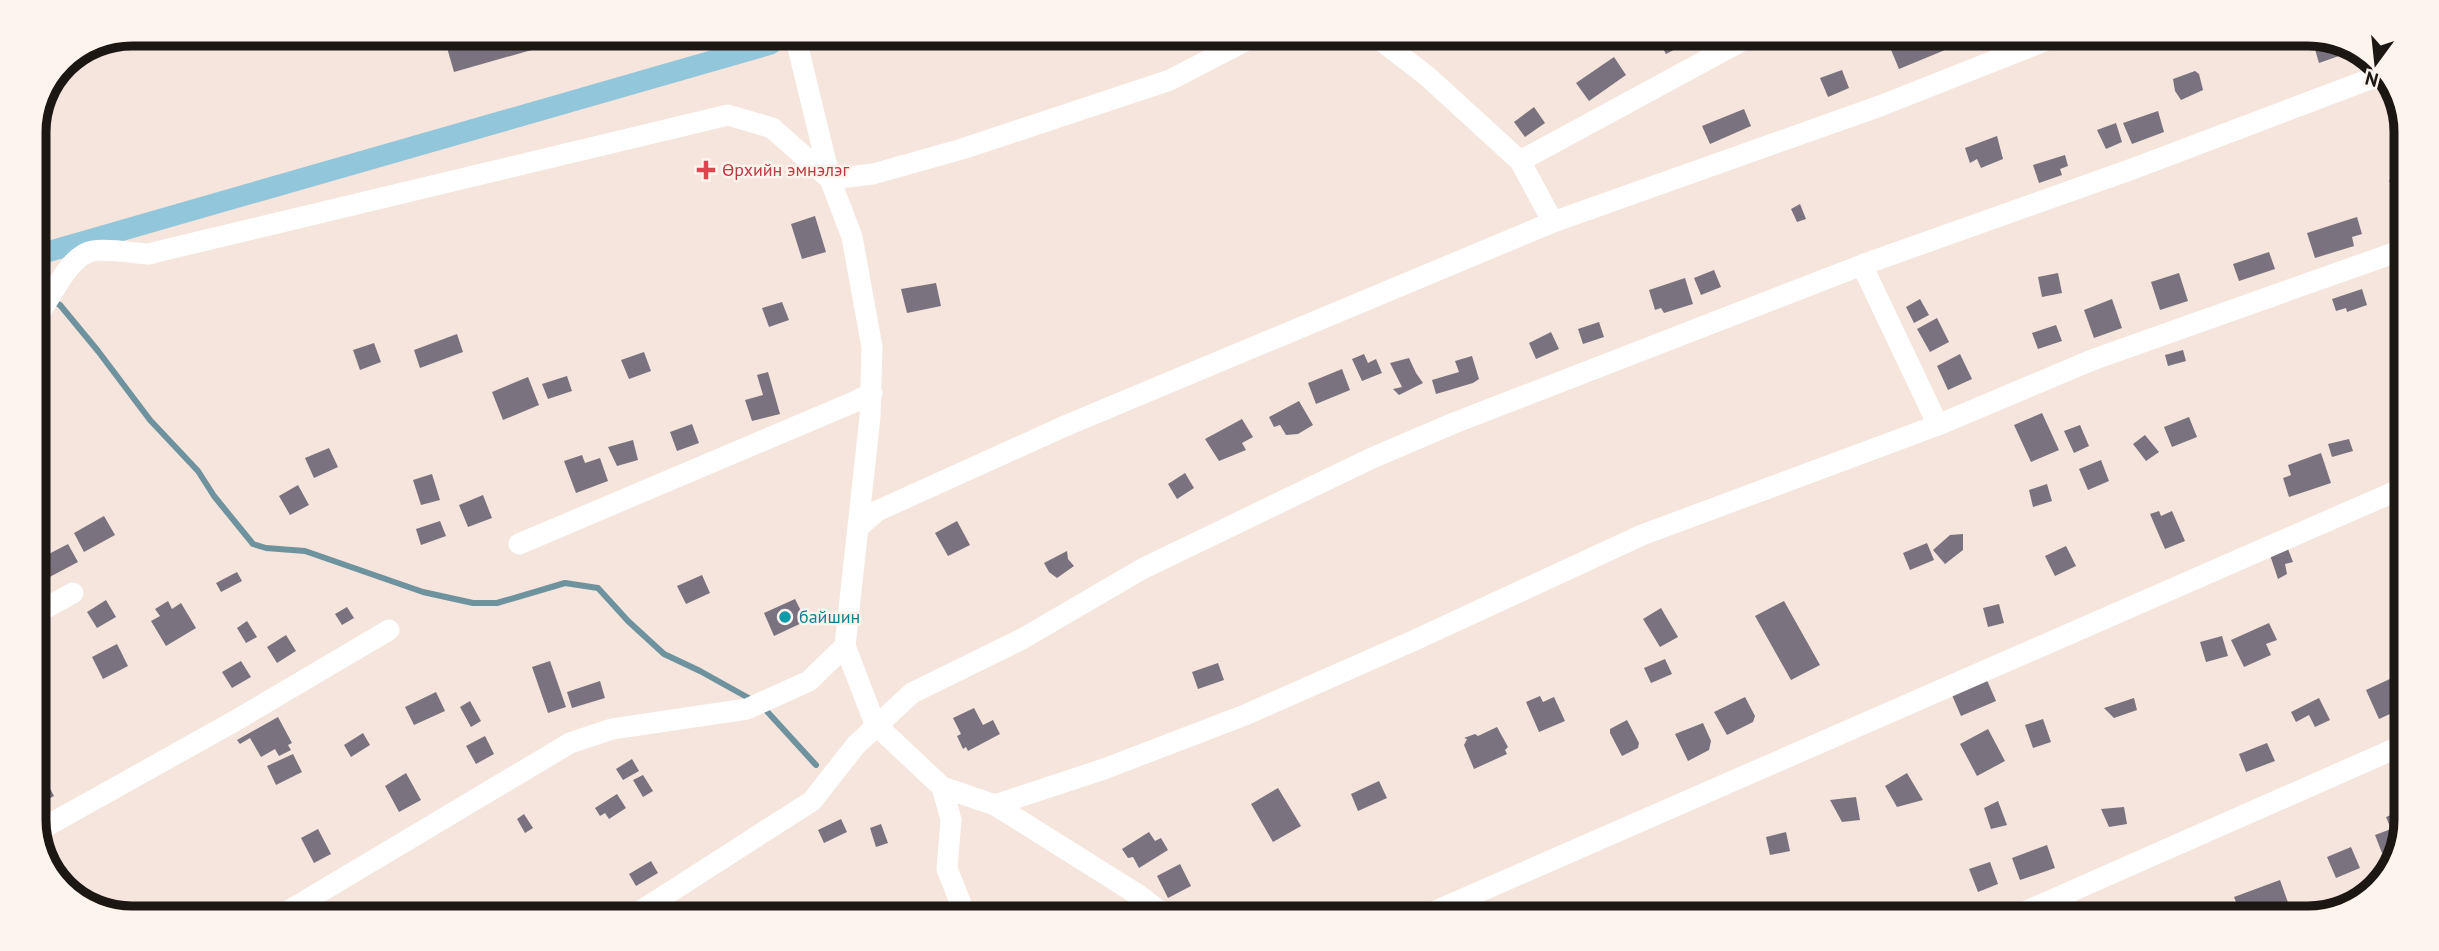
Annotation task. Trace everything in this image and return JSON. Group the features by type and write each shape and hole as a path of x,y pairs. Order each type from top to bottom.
{"street":[{"path":"798,45 831,179 852,237 872,347 872,393 845,646 875,724 942,787 995,805 1153,906"},
{"path":"46,304 67,267 91,251 148,254 728,114 772,128 831,179 873,174 962,149 1170,80 1238,45"},
{"path":"1387,45 1427,76 1520,161 1553,222"},
{"path":"1520,161 1734,45"},
{"path":"858,528 877,511 1065,426 1553,222 1880,106 2034,45"},
{"path":"648,906 812,801 875,724 912,693 1022,639 1142,569 1372,458 1454,423 1862,265 2135,168 2341,90"},
{"path":"995,805 1104,769 1245,715 1642,535 1938,425 2092,360 2393,253"},
{"path":"1862,265 1938,425"},
{"path":"519,544 872,393"},
{"path":"1447,906 2394,492"},
{"path":"46,608 73,593"},
{"path":"46,826 233,722 389,630"},
{"path":"297,906 569,743 612,729 747,709 809,681 845,646"},
{"path":"2038,906 2394,749"},
{"path":"942,787 951,820 947,869 961,906"}],"building":[{"path":"446,45 549,45 454,72"},
{"path":"1661,45 1683,45 1666,54"},
{"path":"1889,45 1942,45 1945,50 1899,69"},
{"path":"2314,46 2341,53 2341,55 2319,63"},
{"path":"1614,57 1626,75 1589,101 1576,83"},
{"path":"1842,70 1849,88 1828,97 1820,78"},
{"path":"2195,71 2199,74 2203,90 2181,100 2175,91 2173,79"},
{"path":"1534,107 1545,123 1525,137 1514,122"},
{"path":"1744,109 1751,126 1710,144 1702,126"},
{"path":"2158,111 2164,132 2132,144 2123,123"},
{"path":"2116,123 2122,142 2106,149 2097,130"},
{"path":"1997,136 2003,159 1981,168 1977,159 1970,163 1965,148"},
{"path":"2065,155 2068,166 2060,169 2062,175 2039,183 2033,165"},
{"path":"1800,204 1806,219 1797,222 1791,209"},
{"path":"815,216 826,252 802,259 791,224"},
{"path":"2357,217 2362,234 2352,237 2354,246 2315,258 2307,233"},
{"path":"2269,252 2275,269 2239,281 2233,264"},
{"path":"1714,270 1721,287 1701,295 1694,278"},
{"path":"2058,273 2062,293 2042,297 2038,277"},
{"path":"2179,273 2188,301 2160,310 2151,282"},
{"path":"1685,278 1693,304 1664,313 1661,308 1655,310 1649,290"},
{"path":"936,283 941,306 907,313 901,289"},
{"path":"2362,289 2367,305 2347,312 2346,308 2336,311 2332,299"},
{"path":"1920,299 1929,315 1914,323 1906,307"},
{"path":"2112,299 2122,328 2094,338 2084,310"},
{"path":"782,302 789,320 769,327 762,308"},
{"path":"1937,318 1949,342 1930,352 1917,329"},
{"path":"1599,322 1604,337 1583,344 1578,329"},
{"path":"2056,325 2062,341 2038,349 2032,333"},
{"path":"1551,332 1559,349 1536,359 1529,343"},
{"path":"457,334 463,352 420,368 414,350"},
{"path":"374,343 381,362 360,370 353,350"},
{"path":"2183,350 2186,361 2168,366 2165,355"},
{"path":"644,352 651,371 629,379 621,360"},
{"path":"1364,354 1368,363 1376,359 1382,373 1362,381 1352,359"},
{"path":"1960,354 1972,379 1948,390 1937,366"},
{"path":"1472,356 1479,379 1436,394 1432,380 1459,372 1455,361"},
{"path":"1409,358 1423,383 1399,395 1393,389 1402,387 1390,363"},
{"path":"1342,369 1350,390 1316,404 1308,383"},
{"path":"768,372 780,414 752,421 745,400 763,395 757,375"},
{"path":"567,376 572,391 548,399 542,384"},
{"path":"528,377 539,405 503,420 492,392"},
{"path":"1299,401 1313,425 1298,434 1286,435 1280,425 1274,427 1269,417"},
{"path":"2042,413 2059,450 2031,462 2014,425"},
{"path":"2189,417 2197,437 2172,447 2164,427"},
{"path":"1242,419 1253,437 1242,443 1246,450 1219,461 1205,439"},
{"path":"692,424 699,443 677,451 670,432"},
{"path":"2080,425 2089,446 2074,453 2064,431"},
{"path":"2145,435 2159,452 2146,461 2133,444"},
{"path":"2349,439 2353,451 2332,457 2328,444"},
{"path":"633,440 638,460 617,466 608,447"},
{"path":"329,448 338,467 314,478 305,458"},
{"path":"2321,453 2331,483 2289,497 2283,478 2291,475 2288,465"},
{"path":"582,455 585,463 600,458 608,481 576,493 564,461"},
{"path":"2101,460 2109,481 2088,490 2079,469"},
{"path":"1185,473 1194,488 1177,499 1168,484"},
{"path":"432,474 440,500 421,505 413,480"},
{"path":"2047,484 2052,501 2033,507 2029,490"},
{"path":"298,485 309,505 290,515 279,496"},
{"path":"483,495 492,518 468,527 459,505"},
{"path":"2159,511 2161,516 2172,511 2185,541 2165,549 2150,514"},
{"path":"104,516 115,535 84,552 74,533"},
{"path":"440,521 446,536 421,545 416,529"},
{"path":"957,521 970,545 948,556 935,533"},
{"path":"1963,534 1963,550 1945,564 1933,550 1950,535"},
{"path":"2285,541 2293,562 2285,564 2287,574 2278,579 2268,549"},
{"path":"1927,543 1934,560 1910,570 1903,553"},
{"path":"68,544 78,562 46,579 46,555"},
{"path":"2066,546 2076,566 2055,576 2045,556"},
{"path":"1067,551 1068,559 1074,566 1057,578 1049,572 1044,563"},
{"path":"237,572 242,581 221,592 216,583"},
{"path":"702,575 710,593 686,604 677,586"},
{"name":"байшин","path":"795,599 806,621 774,636 764,613"},
{"path":"106,600 116,617 97,628 87,612"},
{"path":"168,601 172,609 181,603 196,628 166,646 151,621 160,616 155,609"},
{"path":"1784,601 1820,665 1791,680 1755,616"},
{"path":"1999,604 2004,623 1988,627 1983,608"},
{"path":"347,607 354,618 342,625 335,614"},
{"path":"1661,608 1678,637 1660,647 1643,619"},
{"path":"247,621 257,637 246,643 237,628"},
{"path":"2269,623 2277,640 2266,644 2271,655 2244,667 2231,640"},
{"path":"286,635 296,651 277,663 267,647"},
{"path":"2222,636 2228,656 2206,662 2200,642"},
{"path":"117,644 128,666 103,679 92,657"},
{"path":"1665,659 1672,674 1651,683 1644,668"},
{"path":"241,661 251,677 232,688 222,672"},
{"path":"550,661 566,707 548,713 532,667"},
{"path":"1218,663 1224,680 1198,689 1192,672"},
{"path":"1986,678 1996,701 1961,716 1951,693"},
{"path":"2392,678 2394,712 2379,719 2366,690"},
{"path":"600,681 605,698 572,708 567,692"},
{"path":"436,692 445,711 414,725 405,707"},
{"path":"1540,696 1543,702 1554,697 1565,721 1539,732 1526,702"},
{"path":"1745,697 1755,716 1753,722 1727,735 1714,712"},
{"path":"2134,698 2137,710 2114,718 2104,708"},
{"path":"2319,698 2330,720 2315,727 2309,715 2296,722 2291,712"},
{"path":"470,701 481,721 471,727 460,707"},
{"path":"974,708 983,725 993,720 1000,734 968,751 966,747 963,749 957,736 961,734 953,718"},
{"path":"278,717 292,743 288,745 291,750 279,756 275,749 261,757 250,738 240,744 237,740"},
{"path":"2043,719 2051,742 2033,748 2025,725"},
{"path":"1627,720 1639,743 1638,748 1622,756 1610,729"},
{"path":"1703,723 1711,741 1709,750 1688,761 1675,734"},
{"path":"1497,727 1508,747 1505,750 1507,754 1474,769 1464,745 1467,739 1464,738 1475,734 1478,736"},
{"path":"1988,729 2005,761 1977,776 1960,744"},
{"path":"363,733 370,745 351,757 344,745"},
{"path":"485,736 494,754 476,764 466,746"},
{"path":"2267,743 2275,761 2246,772 2239,754"},
{"path":"293,754 302,772 276,785 267,766"},
{"path":"632,759 639,771 623,780 616,769"},
{"path":"406,773 421,800 399,812 385,786"},
{"path":"1907,773 1923,800 1897,807 1885,786"},
{"path":"643,775 653,791 643,797 633,780"},
{"path":"46,781 54,796 46,800"},
{"path":"1379,781 1387,798 1358,811 1351,794"},
{"path":"1278,788 1301,826 1273,842 1251,804"},
{"path":"617,794 626,808 609,819 605,813 600,816 595,808"},
{"path":"1856,797 1860,820 1842,822 1830,800"},
{"path":"1998,801 2007,825 1991,829 1984,808"},
{"path":"2124,807 2127,824 2109,827 2101,809"},
{"path":"524,814 533,828 525,833 517,819"},
{"path":"2394,814 2389,847 2382,853 2375,835 2391,829 2386,817"},
{"path":"841,819 847,832 824,843 818,830"},
{"path":"881,824 888,843 876,847 870,828"},
{"path":"318,829 331,854 314,863 301,838"},
{"path":"1149,832 1155,841 1161,838 1168,850 1139,868 1133,857 1128,858 1122,849"},
{"path":"1786,832 1790,851 1770,855 1766,837"},
{"path":"2047,845 2055,868 2020,880 2012,858"},
{"path":"2351,847 2360,868 2336,878 2327,857"},
{"path":"651,861 658,873 636,886 629,874"},
{"path":"1990,862 1998,884 1978,892 1969,869"},
{"path":"1180,864 1191,886 1168,898 1157,876"},
{"path":"2280,880 2289,906 2237,906 2234,897"}],"waterway":[{"path":"46,252 768,45"},
{"path":"46,298 60,305 150,420 198,471 214,496 253,544 266,548 305,551 423,592 473,603 497,603 565,583 598,588 628,621 664,654 754,701"},
{"path":"763,707 816,765"}],"place":[{"name":"Өрхийн эмнэлэг","path":"706,170"},
{"name":"байшин","path":"785,617"}]}
